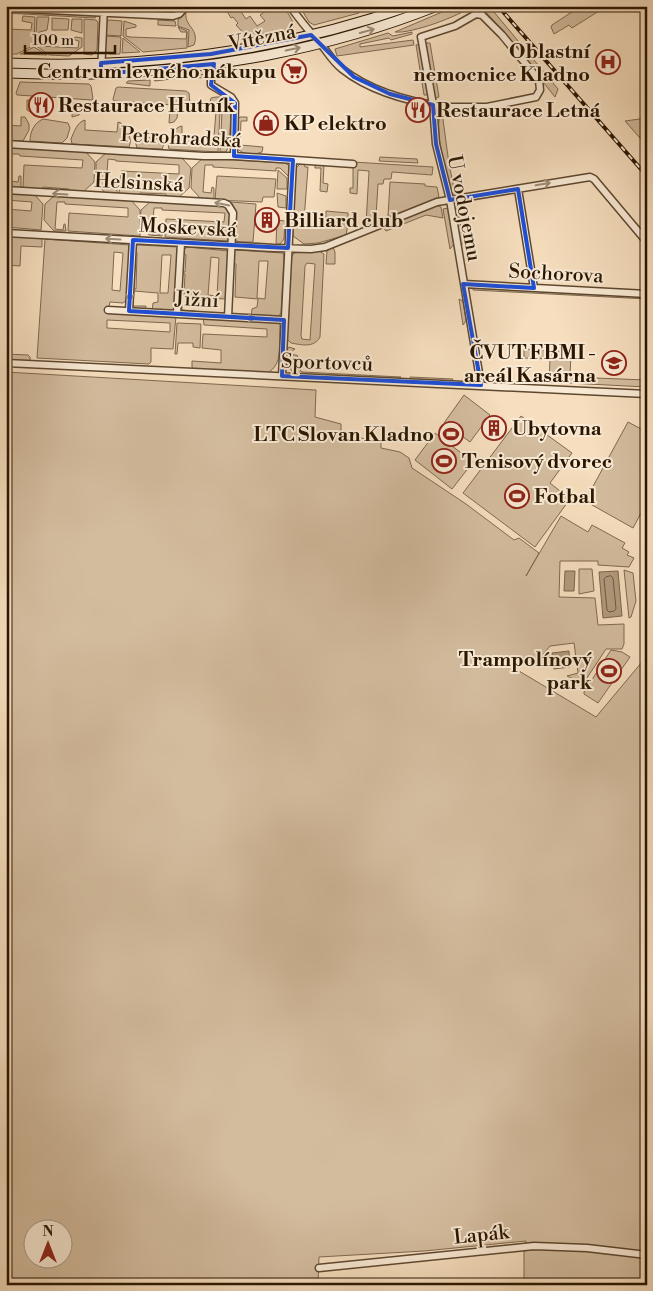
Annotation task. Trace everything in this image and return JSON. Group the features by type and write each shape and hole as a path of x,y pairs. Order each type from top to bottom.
{"main road":[{"name":"Vítězná","path":"6,63 101,64 212,54 311,35 410,6"},
{"name":"Vítězná","path":"6,73 101,74 211,64 320,43 388,25 437,6"}],"street":[{"path":"101,74 104,6"},
{"path":"6,8 175,16 186,6"},
{"path":"290,6 311,35"},
{"name":"U vodojemu","path":"433,105 458,108 487,107 534,98 540,91 541,85 538,78 491,22 480,14 456,26 421,37 433,105 436,144 450,200 480,386"},
{"name":"Vítězná","path":"311,35 320,43"},
{"path":"320,43 341,68 363,82 401,98 433,105"},
{"name":"Vítězná","path":"211,64 211,85 231,97 235,103 234,156"},
{"name":"Petrohradská","path":"6,144 353,164"},
{"path":"282,376 294,160"},
{"name":"Moskevská","path":"6,233 288,248 325,247 437,202 592,177 647,242"},
{"path":"518,189 534,288"},
{"name":"Helsinská","path":"6,190 224,203 228,205 232,210 228,317"},
{"path":"129,311 133,240"},
{"path":"177,314 181,243"},
{"name":"Sochorova","path":"464,284 647,294"},
{"name":"Jižní","path":"108,310 284,320"},
{"name":"Sportovců","path":"6,363 647,394"},
{"name":"Lapák","path":"319,1268 534,1246 587,1248 647,1256"}],"highlighted area":[{"path":"311,35 354,77 390,94 433,105 436,144 450,200 518,189 534,288 463,284 481,385 282,376 284,320 129,311 133,240 288,248 293,160 234,156 235,103 211,85 214,64 101,74 101,63 211,54"}],"shaded area":[{"path":"112,6 182,6 175,12 139,10 136,13 114,12"},
{"path":"224,6 237,6 246,19 250,16 257,26 265,21 260,15 273,6 284,6 294,24 293,29 247,37 236,25 238,23 233,17 231,18"},
{"path":"304,6 361,6 359,13 314,25 309,22 303,12"},
{"path":"456,6 472,6 457,15 435,24 395,32"},
{"path":"480,6 489,6 558,89 555,97 495,22"},
{"path":"581,6 607,6 572,28 569,25 554,34 552,25"},
{"path":"6,11 96,16 95,18 6,13"},
{"path":"186,13 187,21 195,35 194,45 188,47 189,30 178,26 178,20"},
{"path":"23,16 35,17 34,45 17,54 6,54 6,29 31,30 32,23 22,21"},
{"path":"37,17 49,17 47,30 36,33"},
{"path":"52,18 69,19 68,30 52,30"},
{"path":"72,19 82,19 82,33 71,30"},
{"path":"84,19 96,20 98,22 97,50 92,55 84,54"},
{"path":"109,20 122,21 121,36 105,35 106,22"},
{"path":"158,20 175,21 176,26 158,25"},
{"path":"124,21 136,25 136,27 126,29 126,36 130,37 186,39 187,32 187,48 143,52 123,36"},
{"path":"178,27 187,31 181,32"},
{"path":"412,32 412,34 391,40 389,38 360,44 360,47 413,40 414,45 337,56 335,49 388,33 393,36"},
{"path":"36,36 45,37 39,38 39,46 78,48 79,41 72,39 76,37 82,38 82,47 69,56 49,55 35,45"},
{"path":"105,36 121,37 120,54 109,54 105,51"},
{"path":"123,38 140,52 122,53"},
{"path":"307,40 307,42 260,53 259,50"},
{"path":"425,43 430,43 439,97 435,98"},
{"path":"420,44 428,95 424,95 416,45"},
{"path":"34,47 47,55 20,54"},
{"path":"234,54 234,57 182,64 120,69 120,66"},
{"path":"6,66 92,69 91,71 6,70"},
{"path":"205,74 205,78 188,77 154,80"},
{"path":"150,80 150,86 126,83 128,81"},
{"path":"20,82 89,84 93,99 17,95"},
{"path":"116,88 186,91 189,93 190,104 189,106 114,101"},
{"path":"221,97 220,110 209,106 211,98"},
{"path":"222,97 229,99 232,104 231,110 222,110"},
{"path":"27,100 36,100 35,115 27,110"},
{"path":"73,103 81,103 79,115 72,117"},
{"path":"170,109 178,110 177,118 174,122 169,123"},
{"path":"216,111 220,112 218,152 169,149 171,135 182,126 182,136 214,137"},
{"path":"222,112 231,112 229,145 226,152 220,152"},
{"path":"442,112 455,193 453,194 439,139 439,119"},
{"path":"21,117 25,117 29,124 29,130 23,141 6,140 6,125 21,126"},
{"path":"240,117 247,117 247,121 241,121 240,145 263,147 262,152 249,154 238,149 238,119"},
{"path":"647,118 647,146 625,121"},
{"path":"43,119 68,123 70,128 67,138 62,143 30,141 33,128"},
{"path":"85,120 85,130 117,132 118,122 121,123 129,134 129,147 72,144 71,139 76,128"},
{"path":"134,137 166,139 162,149 137,148"},
{"path":"8,147 85,151 95,162 94,182 83,192 43,187 42,189 23,188 24,165 82,168 83,160 11,154 10,181 18,182 19,176 21,176 21,188 8,187 6,186 6,162 8,160"},
{"path":"107,152 181,157 191,168 189,188 179,197 167,197 166,194 119,194 121,171 179,174 179,165 108,159 106,187 115,187 115,182 117,182 117,194 105,193 96,182 96,162"},
{"path":"380,157 417,159 418,163 379,161"},
{"path":"203,158 285,163 290,166 289,177 280,168 276,168 276,171 205,165 203,192 211,193 212,187 214,188 214,199 201,199 191,188 192,168"},
{"path":"353,162 433,167 432,175 392,172 391,179 384,179 383,184 378,184 376,216 382,217 383,220 374,224 366,224 369,171 358,170 357,194 350,193 350,188 353,188"},
{"path":"300,164 308,167 304,220 293,219 296,168"},
{"path":"315,164 324,165 323,183 328,184 327,192 320,191 321,168 315,168"},
{"path":"278,170 287,178 287,189 277,189"},
{"path":"217,176 276,179 274,197 263,197 262,202 215,200"},
{"path":"390,182 425,184 425,186 437,187 439,197 390,217 388,216"},
{"path":"6,192 33,193 43,204 41,230 6,227 6,209 31,211 32,202 6,200"},
{"path":"277,193 286,196 286,208 278,207"},
{"path":"55,195 130,199 140,210 140,236 68,231 69,213 128,217 128,208 65,204 65,202 57,202 55,229 63,230 65,224 66,231 54,231 44,220 45,204"},
{"path":"152,200 223,205 230,210 229,240 165,237 166,219 224,222 225,213 162,210 162,208 154,208 152,235 160,235 161,230 163,231 162,236 149,235 140,225 141,210"},
{"path":"231,202 256,204 253,242 239,242 235,240 236,211"},
{"path":"436,205 441,207 443,218 426,215 386,231 383,227"},
{"path":"457,206 464,244 459,244 454,207"},
{"path":"448,208 454,244 450,249 443,209"},
{"path":"326,211 348,213 348,223 326,221"},
{"path":"277,220 285,221 284,239 280,244 276,244"},
{"path":"293,221 348,224 346,235 318,243 304,244 293,236"},
{"path":"6,236 42,238 42,247 21,246 20,266 6,265"},
{"path":"45,239 130,245 128,299 123,303 110,302 108,311 176,316 173,349 151,348 151,362 149,364 37,358","holes":["114,252 123,253 120,291 112,290","107,320 170,323 170,332 107,328"]},
{"path":"135,246 178,247 176,306 174,311 152,311 153,303 158,302 158,293 134,291 133,306 146,306 145,311 132,307 131,289 136,289 137,253 134,250","holes":["162,255 171,255 168,293 160,293"]},
{"path":"187,247 229,251 227,299 200,298 200,303 196,303 196,297 182,296 182,310 195,311 192,313 182,312 180,309 180,294 184,294 185,274 181,274 181,272 185,272 186,255 182,252","holes":["211,257 219,258 217,296 208,295"]},
{"path":"333,247 335,264 326,264 327,251"},
{"path":"234,251 283,253 281,313 277,318 251,317 252,309 257,307 258,299 235,297 236,264 232,262","holes":["259,261 268,261 265,299 257,298"]},
{"path":"300,251 319,251 324,254 320,337 311,344 291,343 286,338 291,258 294,253","holes":["307,263 315,264 310,340 302,339 301,336 305,266"]},
{"path":"473,288 647,296 647,299 473,290"},
{"path":"459,299 463,301 466,321 463,325"},
{"path":"203,317 277,321 280,325 280,345 276,364 267,373 194,370 192,361 221,363 221,350 202,348 203,334 267,337 267,329 204,325"},
{"path":"177,323 201,324 200,348 193,347 193,343 178,343 177,354 175,354"},
{"path":"289,347 295,349 292,351 293,355 298,356 295,360 303,363 303,365 299,364 298,368 302,372 401,377 397,379 297,374 288,367 286,362 286,351"},
{"path":"524,349 571,352 570,377 646,380 646,387 549,382 550,359 524,358"},
{"path":"6,354 28,355 30,361 6,360"},
{"path":"6,372 316,390 315,417 341,424 341,434 381,442 381,448 400,452 409,458 412,468 466,504 514,540 519,538 539,553 526,576 561,516 588,532 592,525 625,543 622,548 629,552 627,555 634,558 629,567 598,565 598,561 560,561 559,597 595,598 598,625 624,624 624,644 622,649 606,649 583,684 567,676 578,673 574,643 550,646 535,664 522,657 514,668 596,717 647,656 647,1285 524,1285 524,1251 526,1241 424,1251 319,1257 318,1285 6,1285"},
{"path":"410,377 453,379 451,382 411,380"},
{"name":"Tenisový dvorec","path":"464,395 490,415 470,442 444,423"},
{"name":"Fotbal","path":"521,416 572,453 550,483 570,499 535,547 463,493"},
{"name":"Fotbal","path":"628,422 647,432 647,502 633,528 585,501"},
{"name":"Tenisový dvorec","path":"435,433 473,462 452,489 415,460"},
{"path":"579,569 592,569 594,591 579,594"},
{"path":"624,570 633,573 636,601 629,618"},
{"name":"Trampolínový park","path":"611,650 622,652 630,657 598,703 584,694 584,692"}],"water":[{"path":"565,571 575,571 574,591 564,591"},
{"path":"618,571 622,616 603,618 599,572"},
{"path":"569,651 570,667 554,669 552,653"}],"railway":[{"path":"498,6 647,176"}],"place":[{"name":"Oblastní nemocnice Kladno","path":"608,62"},
{"name":"Centrum levného nákupu","path":"294,71"},
{"name":"Restaurace Hutník","path":"41,105"},
{"name":"Restaurace Letná","path":"418,110"},
{"name":"KP elektro","path":"266,123"},
{"name":"Billiard club","path":"267,220"},
{"name":"ČVUT FBMI - areál Kasárna","path":"614,363"},
{"name":"Ubytovna","path":"494,428"},
{"name":"LTC Slovan Kladno","path":"451,434"},
{"name":"Tenisový dvorec","path":"444,461"},
{"name":"Fotbal","path":"517,496"},
{"name":"Trampolínový park","path":"609,671"}]}
